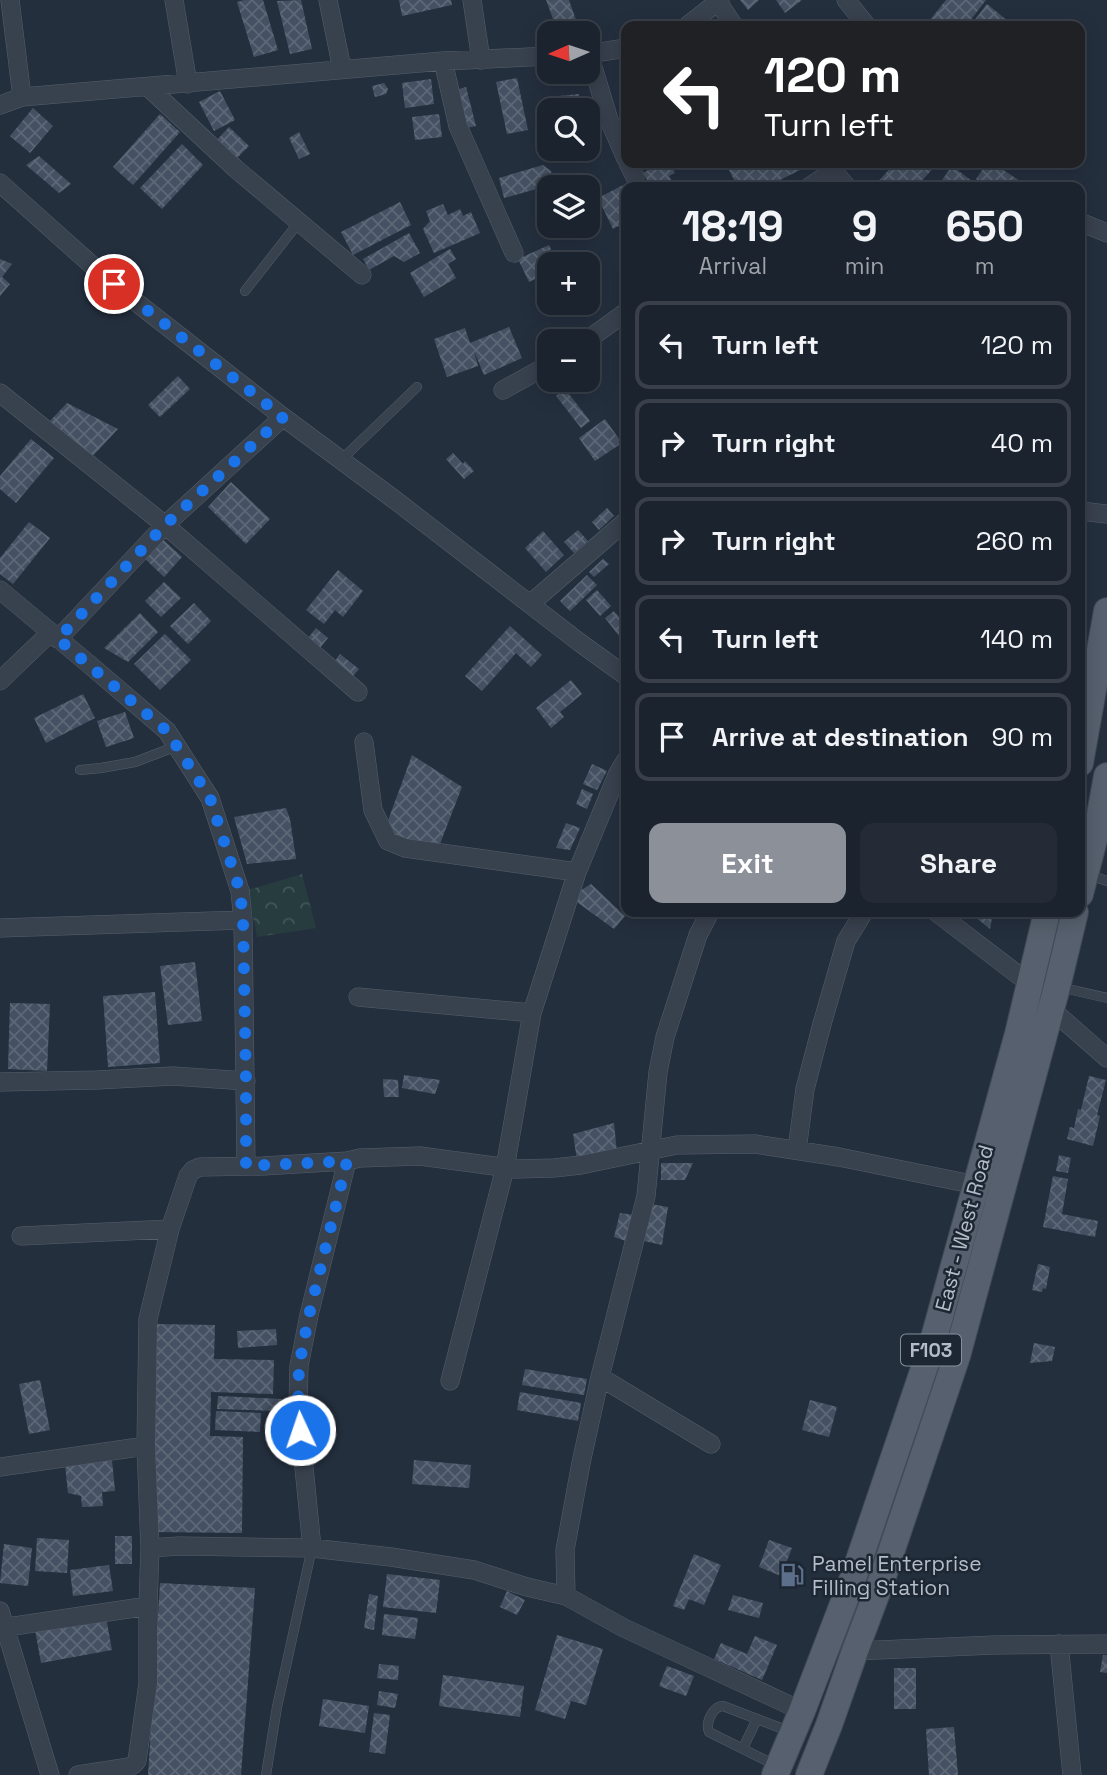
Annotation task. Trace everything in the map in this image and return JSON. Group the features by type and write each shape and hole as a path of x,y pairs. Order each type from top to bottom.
{"main road":[{"path":"1085,735 1107,611"},
{"path":"1090,883 1099,850 1099,820 1107,776"},
{"name":"East - West Road","path":"777,1771 853,1578 932,1345 1018,1034 1046,917"},
{"name":"East - West Road","path":"809,1775 882,1580 957,1356 1075,917"}],"street":[{"path":"10,0 22,97"},
{"path":"174,0 188,84"},
{"path":"328,0 342,69"},
{"path":"472,0 481,60"},
{"path":"846,0 863,21"},
{"path":"693,21 719,1 731,21"},
{"path":"600,52 621,49"},
{"path":"0,105 22,97 443,61 537,57"},
{"path":"443,61 458,127 514,253"},
{"path":"598,84 621,146"},
{"path":"148,87 236,169 362,275"},
{"path":"814,182 829,168"},
{"path":"831,168 843,182"},
{"path":"0,183 114,284 283,417 621,672"},
{"path":"1085,224 1107,233"},
{"path":"600,331 621,316"},
{"path":"503,390 537,371"},
{"path":"0,393 165,525 358,692"},
{"path":"0,681 55,635 165,525 283,417"},
{"path":"1085,512 1107,514"},
{"path":"530,604 621,525"},
{"path":"0,590 167,731 210,798 240,891 243,920 246,1166"},
{"path":"363,742 373,810 388,841 405,848 577,872"},
{"path":"450,1381 505,1168 532,1013 577,872 621,768"},
{"path":"566,1596 565,1549 600,1377 646,1196 658,1072 665,1037 698,935 707,917"},
{"path":"797,1150 805,1089 822,1024 846,941 861,917"},
{"path":"943,917 1030,984"},
{"path":"0,929 243,920"},
{"path":"358,997 532,1013"},
{"path":"1054,998 1107,1058"},
{"path":"0,1082 173,1076 246,1081"},
{"path":"78,1775 129,1767 137,1761 148,1683 148,1319 170,1228 188,1176 193,1170 200,1167 420,1156 516,1169 581,1165 677,1145 755,1144 839,1157 976,1185"},
{"path":"312,1548 298,1407 299,1366 347,1161"},
{"path":"22,1236 170,1228"},
{"path":"600,1377 711,1444"},
{"path":"0,1467 146,1446"},
{"path":"150,1548 312,1548 474,1570 566,1596 797,1722"},
{"path":"50,1775 2,1622 148,1606"},
{"path":"1059,1644 1072,1775"},
{"path":"855,1651 994,1645 1107,1644"}],"lane":[{"path":"245,291 299,222"},
{"path":"341,460 417,387"},
{"path":"80,770 135,762 177,746"},
{"path":"1054,998 1107,998"},
{"path":"266,1775 312,1548"},
{"path":"777,1771 743,1748 709,1732 707,1724 719,1706 757,1719 797,1722"},
{"path":"743,1748 757,1719"}],"green space":[{"path":"302,874 316,928 257,937 248,890"}],"building":[{"path":"263,0 278,50 254,57 237,2"},
{"path":"301,0 312,49 290,54 277,1"},
{"path":"399,0 451,0 452,5 402,16"},
{"path":"546,0 569,0 576,20 554,21"},
{"path":"740,0 759,0 748,10"},
{"path":"776,0 802,0 785,13"},
{"path":"946,0 986,0 970,21 929,21"},
{"path":"987,4 1008,21 974,21"},
{"path":"517,78 528,130 507,134 496,82"},
{"path":"431,79 434,104 405,108 402,83"},
{"path":"384,83 388,89 386,94 375,97 372,86"},
{"path":"466,87 476,126 462,129 452,91"},
{"path":"220,91 235,120 214,131 199,102"},
{"path":"579,94 579,98 548,98"},
{"path":"33,108 53,126 30,153 10,136"},
{"path":"160,114 180,132 133,185 113,167"},
{"path":"439,114 442,137 415,140 412,117"},
{"path":"229,127 249,146 234,161 214,143"},
{"path":"299,132 310,154 299,159 289,138"},
{"path":"182,144 203,165 162,209 140,188"},
{"path":"39,156 71,184 59,193 26,165"},
{"path":"543,165 552,175 537,175 537,189 504,198 499,178"},
{"path":"672,168 675,173 669,176 673,182 648,182 643,173 650,169"},
{"path":"728,168 802,169 776,182 735,182"},
{"path":"890,168 933,168 921,182 878,182"},
{"path":"951,168 955,168 973,182 941,182"},
{"path":"984,168 1000,168 1022,182 980,182 976,179"},
{"path":"621,186 621,225 613,229 600,197"},
{"path":"400,202 411,225 353,255 341,232"},
{"path":"443,204 448,215 460,209 463,216 471,212 480,233 434,253 423,229 430,221 426,211"},
{"path":"409,233 420,253 404,262 394,256 369,270 363,259"},
{"path":"549,245 552,252 537,252 537,278 529,282 518,259"},
{"path":"450,249 456,259 448,264 456,278 424,297 410,273"},
{"path":"0,259 12,264 2,277 10,284 0,296"},
{"path":"509,327 522,358 484,375 474,351 478,366 447,377 434,339 465,328 470,343"},
{"path":"178,376 190,389 160,417 148,405"},
{"path":"567,392 590,421 581,428 556,396"},
{"path":"67,403 118,429 90,459 50,421"},
{"path":"605,419 621,444 595,461 579,438"},
{"path":"31,439 54,458 16,503 0,489 0,476"},
{"path":"453,453 474,471 464,479 446,459"},
{"path":"231,482 270,519 246,544 208,507"},
{"path":"607,508 614,516 599,530 592,522"},
{"path":"29,522 50,538 13,584 0,574 0,558"},
{"path":"578,530 588,541 574,553 564,542"},
{"path":"543,531 564,555 546,572 525,548"},
{"path":"159,536 182,557 164,577 141,555"},
{"path":"603,559 609,564 594,577 589,572"},
{"path":"338,570 363,591 343,617 335,610 324,624 306,610"},
{"path":"587,575 597,585 570,611 560,601"},
{"path":"164,582 181,598 161,617 145,601"},
{"path":"597,590 611,606 600,616 586,600"},
{"path":"194,603 211,621 188,644 170,626"},
{"path":"614,611 621,620 621,639 605,618"},
{"path":"140,613 158,632 128,662 104,648"},
{"path":"510,626 542,655 531,667 516,653 482,691 465,676"},
{"path":"316,628 328,638 320,648 308,638"},
{"path":"165,634 191,660 160,690 134,664"},
{"path":"340,654 359,669 353,676 335,661"},
{"path":"571,680 582,694 560,712 564,717 551,728 536,708"},
{"path":"83,694 95,718 46,743 34,718"},
{"path":"125,712 134,738 106,747 97,721"},
{"path":"412,755 462,787 438,849 382,837"},
{"path":"592,764 607,771 597,790 583,784"},
{"path":"582,789 593,794 587,809 576,804"},
{"path":"286,808 296,859 247,864 234,817"},
{"path":"566,823 580,828 570,850 556,848"},
{"path":"591,884 621,912 621,917 624,917 614,929 570,897"},
{"path":"975,917 992,917 990,929"},
{"path":"195,962 202,1021 168,1025 160,966"},
{"path":"155,992 160,1063 108,1067 103,996"},
{"path":"10,1003 50,1004 47,1071 8,1069"},
{"path":"404,1075 440,1080 435,1094 402,1088"},
{"path":"1089,1076 1106,1080 1093,1146 1067,1139 1070,1127 1074,1128 1078,1109 1081,1110"},
{"path":"383,1079 398,1080 399,1097 384,1097"},
{"path":"614,1123 617,1153 577,1160 573,1134"},
{"path":"1059,1155 1071,1158 1068,1173 1056,1171"},
{"path":"661,1163 693,1163 685,1180 661,1180"},
{"path":"1053,1176 1068,1179 1062,1214 1098,1221 1095,1237 1043,1227"},
{"path":"650,1204 668,1207 662,1245 644,1241"},
{"path":"620,1213 634,1215 626,1241 614,1237"},
{"path":"1038,1264 1050,1267 1046,1289 1043,1288 1042,1292 1032,1290"},
{"path":"154,1324 215,1325 214,1359 274,1360 273,1394 211,1392 210,1436 243,1437 242,1533 151,1532"},
{"path":"276,1329 277,1345 238,1348 237,1331"},
{"path":"1034,1343 1055,1347 1052,1361 1030,1363"},
{"path":"525,1369 587,1379 584,1395 522,1385"},
{"path":"40,1380 50,1430 29,1434 19,1384"},
{"path":"520,1392 581,1403 578,1421 517,1410"},
{"path":"218,1396 283,1399 282,1411 217,1409"},
{"path":"810,1400 837,1407 829,1437 802,1430"},
{"path":"216,1411 261,1413 260,1432 215,1430"},
{"path":"112,1460 115,1491 102,1492 103,1506 82,1507 81,1496 68,1493 65,1465"},
{"path":"414,1460 471,1465 469,1488 412,1484"},
{"path":"115,1536 132,1536 132,1564 115,1564"},
{"path":"37,1538 69,1540 67,1573 35,1571"},
{"path":"769,1540 792,1548 781,1576 759,1567"},
{"path":"4,1544 32,1548 28,1586 0,1583"},
{"path":"694,1554 721,1565 704,1605 689,1599 684,1610 673,1606"},
{"path":"109,1565 113,1591 73,1596 70,1570"},
{"path":"387,1574 440,1580 436,1613 383,1607"},
{"path":"160,1583 255,1588 241,1775 148,1775"},
{"path":"507,1591 525,1600 517,1615 500,1607"},
{"path":"369,1594 378,1596 374,1630 364,1628"},
{"path":"733,1595 763,1603 759,1618 728,1610"},
{"path":"384,1614 418,1618 415,1639 382,1635"},
{"path":"106,1617 112,1650 41,1663 35,1630"},
{"path":"557,1635 603,1649 586,1705 571,1701 565,1719 535,1710"},
{"path":"755,1636 777,1645 762,1680 714,1659 721,1643 747,1654"},
{"path":"1103,1655 1107,1655 1107,1673 1100,1672"},
{"path":"379,1664 399,1666 398,1680 377,1678"},
{"path":"667,1666 694,1676 686,1696 659,1686"},
{"path":"894,1668 916,1668 916,1709 894,1709"},
{"path":"443,1675 524,1686 520,1717 439,1706"},
{"path":"379,1691 398,1694 395,1708 377,1705"},
{"path":"323,1699 369,1706 365,1733 319,1726"},
{"path":"374,1713 390,1715 385,1754 369,1752"},
{"path":"954,1727 958,1775 929,1775 926,1729"}],"place":[{"name":"Pamel Enterprise Filling Station","path":"792,1575"}],"route":[{"path":"114,284 283,417 165,525 58,639 167,731 210,798 240,891 243,920 246,1166 347,1161 299,1366 300,1430"}]}
